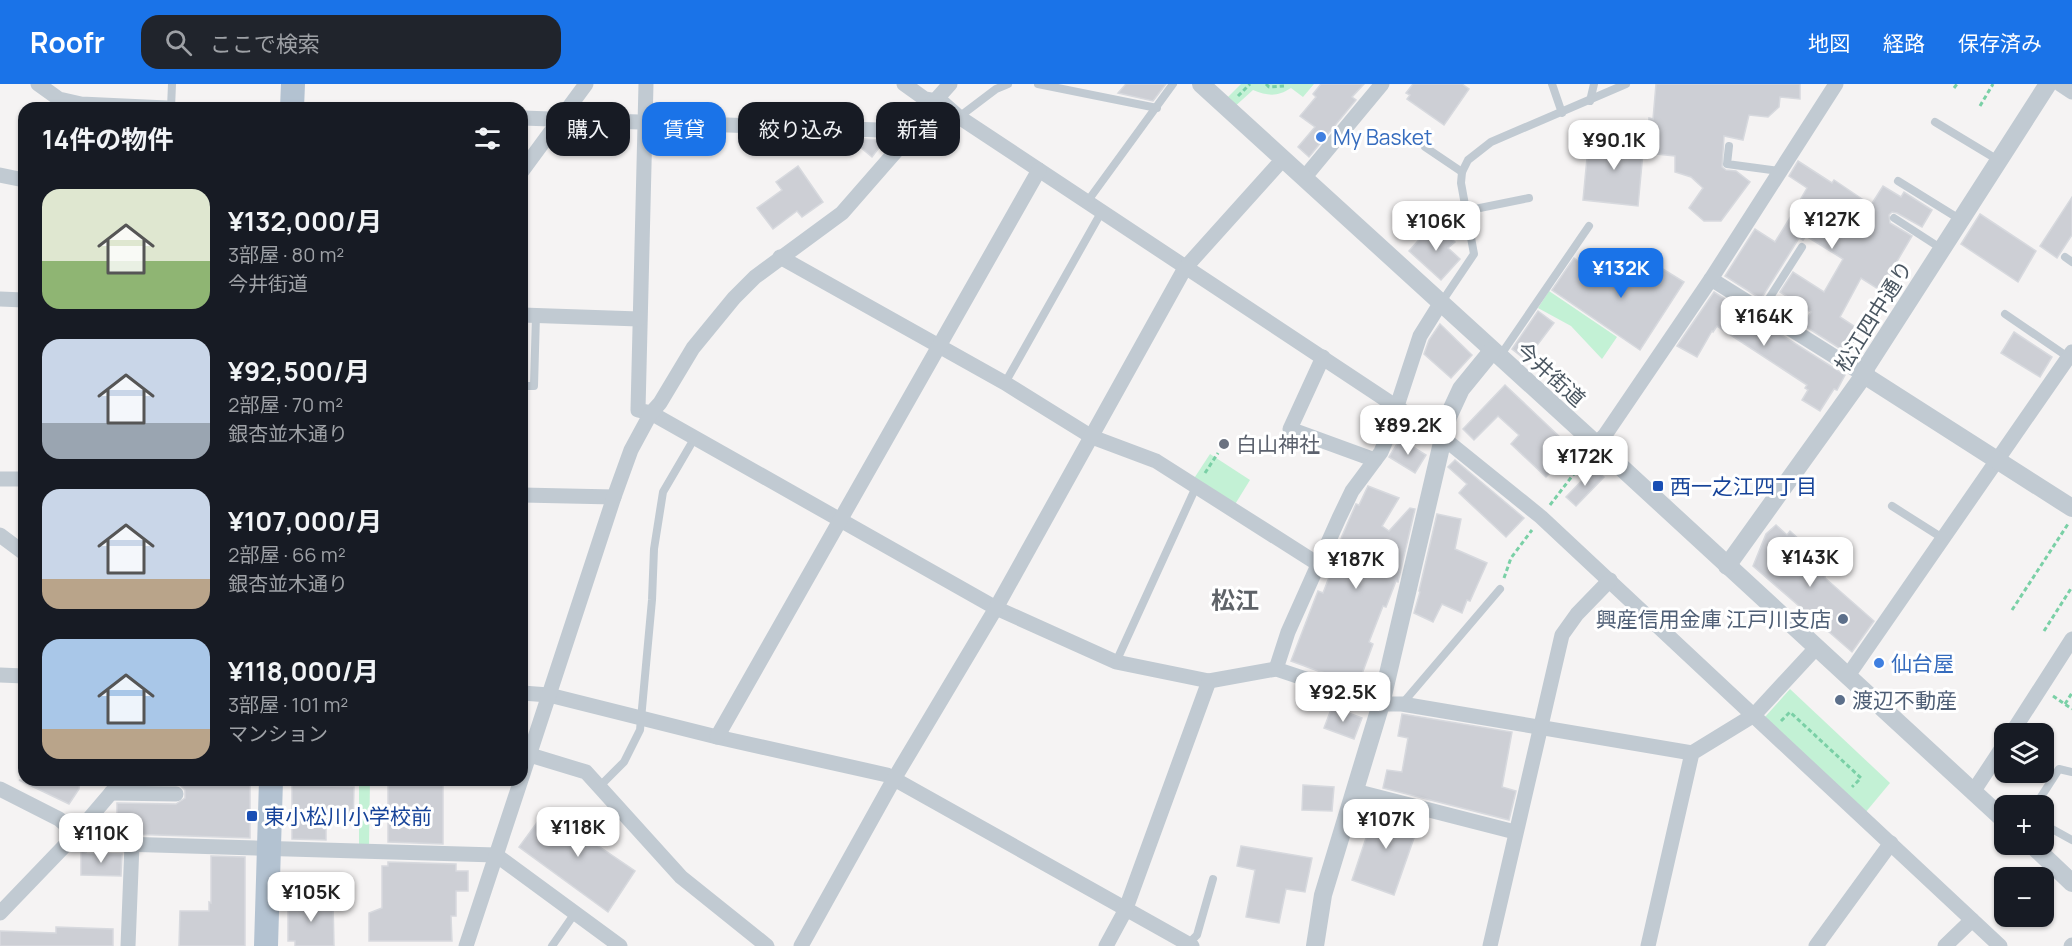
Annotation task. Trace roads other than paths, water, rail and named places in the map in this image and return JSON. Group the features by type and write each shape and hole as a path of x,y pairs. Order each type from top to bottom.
{"main road":[{"path":"292,102 293,84"},
{"path":"266,946 271,786"}],"street":[{"path":"38,84 59,99 72,102"},
{"path":"573,102 586,84"},
{"path":"646,84 646,102"},
{"path":"904,84 925,99 942,102"},
{"path":"936,100 950,84"},
{"name":"今井街道","path":"1201,84 1994,811"},
{"path":"1304,178 1382,84"},
{"path":"1596,444 1605,435 1711,279 1836,84"},
{"name":"松江四中通り","path":"1727,566 1864,375 1867,366 2048,84"},
{"path":"2060,84 2072,92"},
{"path":"528,118 546,119"},
{"path":"960,118 1442,437 1541,517 2000,946"},
{"path":"726,125 876,130"},
{"path":"528,163 546,138"},
{"path":"645,156 638,410 651,413 996,608 1116,662 1209,681 1276,669 1381,704 1402,704 1692,753 1754,715 1816,648"},
{"path":"528,761 614,497 631,450 651,413 660,403 693,348 734,298 780,257 842,213 892,156"},
{"path":"801,946 894,778 996,608 1185,268 1283,159"},
{"path":"717,737 1039,170"},
{"path":"0,176 18,179"},
{"path":"780,257 1005,383 1092,436 1156,461 1318,564"},
{"path":"1711,279 2072,508"},
{"path":"0,299 18,300"},
{"path":"1276,669 1288,632 1352,491 1381,452 1396,416 1420,336 1440,304"},
{"path":"529,315 639,319"},
{"path":"1315,946 1323,895 1381,704 1442,437 1454,401 1472,375 1496,354"},
{"path":"1847,677 2070,355"},
{"path":"1323,357 1290,429 1375,460"},
{"path":"0,479 18,479"},
{"path":"528,495 614,497"},
{"path":"0,535 18,548"},
{"path":"1490,946 1562,635 1577,614 1610,580"},
{"path":"2018,723 2072,639"},
{"path":"0,675 18,676"},
{"path":"1106,946 1125,911 1209,681"},
{"path":"528,693 549,695 894,778 1125,911 1189,945"},
{"path":"1648,946 1692,753"},
{"path":"530,755 586,772 681,877 767,946"},
{"path":"1973,792 1994,760"},
{"path":"0,913 76,834 117,786"},
{"path":"466,946 520,786"},
{"path":"0,789 59,819 87,843 496,855 620,946"},
{"path":"1355,791 1515,832"},
{"path":"111,794 176,794"},
{"path":"1816,946 1891,843"},
{"path":"128,946 132,844"},
{"path":"2043,855 2072,883"},
{"path":"1945,946 1972,920"}],"lane":[{"path":"170,102 172,84"},
{"path":"960,116 1008,84"},
{"path":"1038,84 1157,108"},
{"path":"1088,202 1173,84"},
{"path":"1552,84 1562,113"},
{"path":"1590,101 1594,84"},
{"path":"1440,304 1474,254 1461,183 1462,172 1468,160 1491,142 1626,84"},
{"path":"1935,122 1999,161"},
{"path":"1729,146 1727,164 1780,171"},
{"path":"1425,147 1462,172"},
{"path":"1898,181 1961,220"},
{"path":"1465,211 1529,198"},
{"path":"1005,383 1102,211"},
{"path":"1894,218 1942,249"},
{"path":"1496,354 1589,226"},
{"path":"1761,311 1802,247"},
{"path":"2005,314 2070,355"},
{"path":"528,386 534,386 529,315"},
{"path":"599,787 624,762 640,730 652,600 654,549 663,492 694,439"},
{"path":"1116,662 1196,487"},
{"path":"1892,506 1944,539"},
{"path":"1402,704 1500,589"},
{"path":"2042,795 2059,770 2072,772"},
{"path":"2054,830 2072,840"},
{"path":"1189,945 1197,935 1213,879"},
{"path":"552,946 575,914"}],"place":[{"name":"My Basket","path":"1321,137"},
{"name":"白山神社","path":"1224,444"},
{"name":"西一之江四丁目","path":"1658,486"},
{"name":"興産信用金庫 江戸川支店","path":"1843,619"},
{"name":"仙台屋","path":"1879,663"},
{"name":"渡辺不動産","path":"1840,700"},
{"name":"東小松川小学校前","path":"252,816"}],"district":[{"name":"松江","path":"1235,599"}]}
